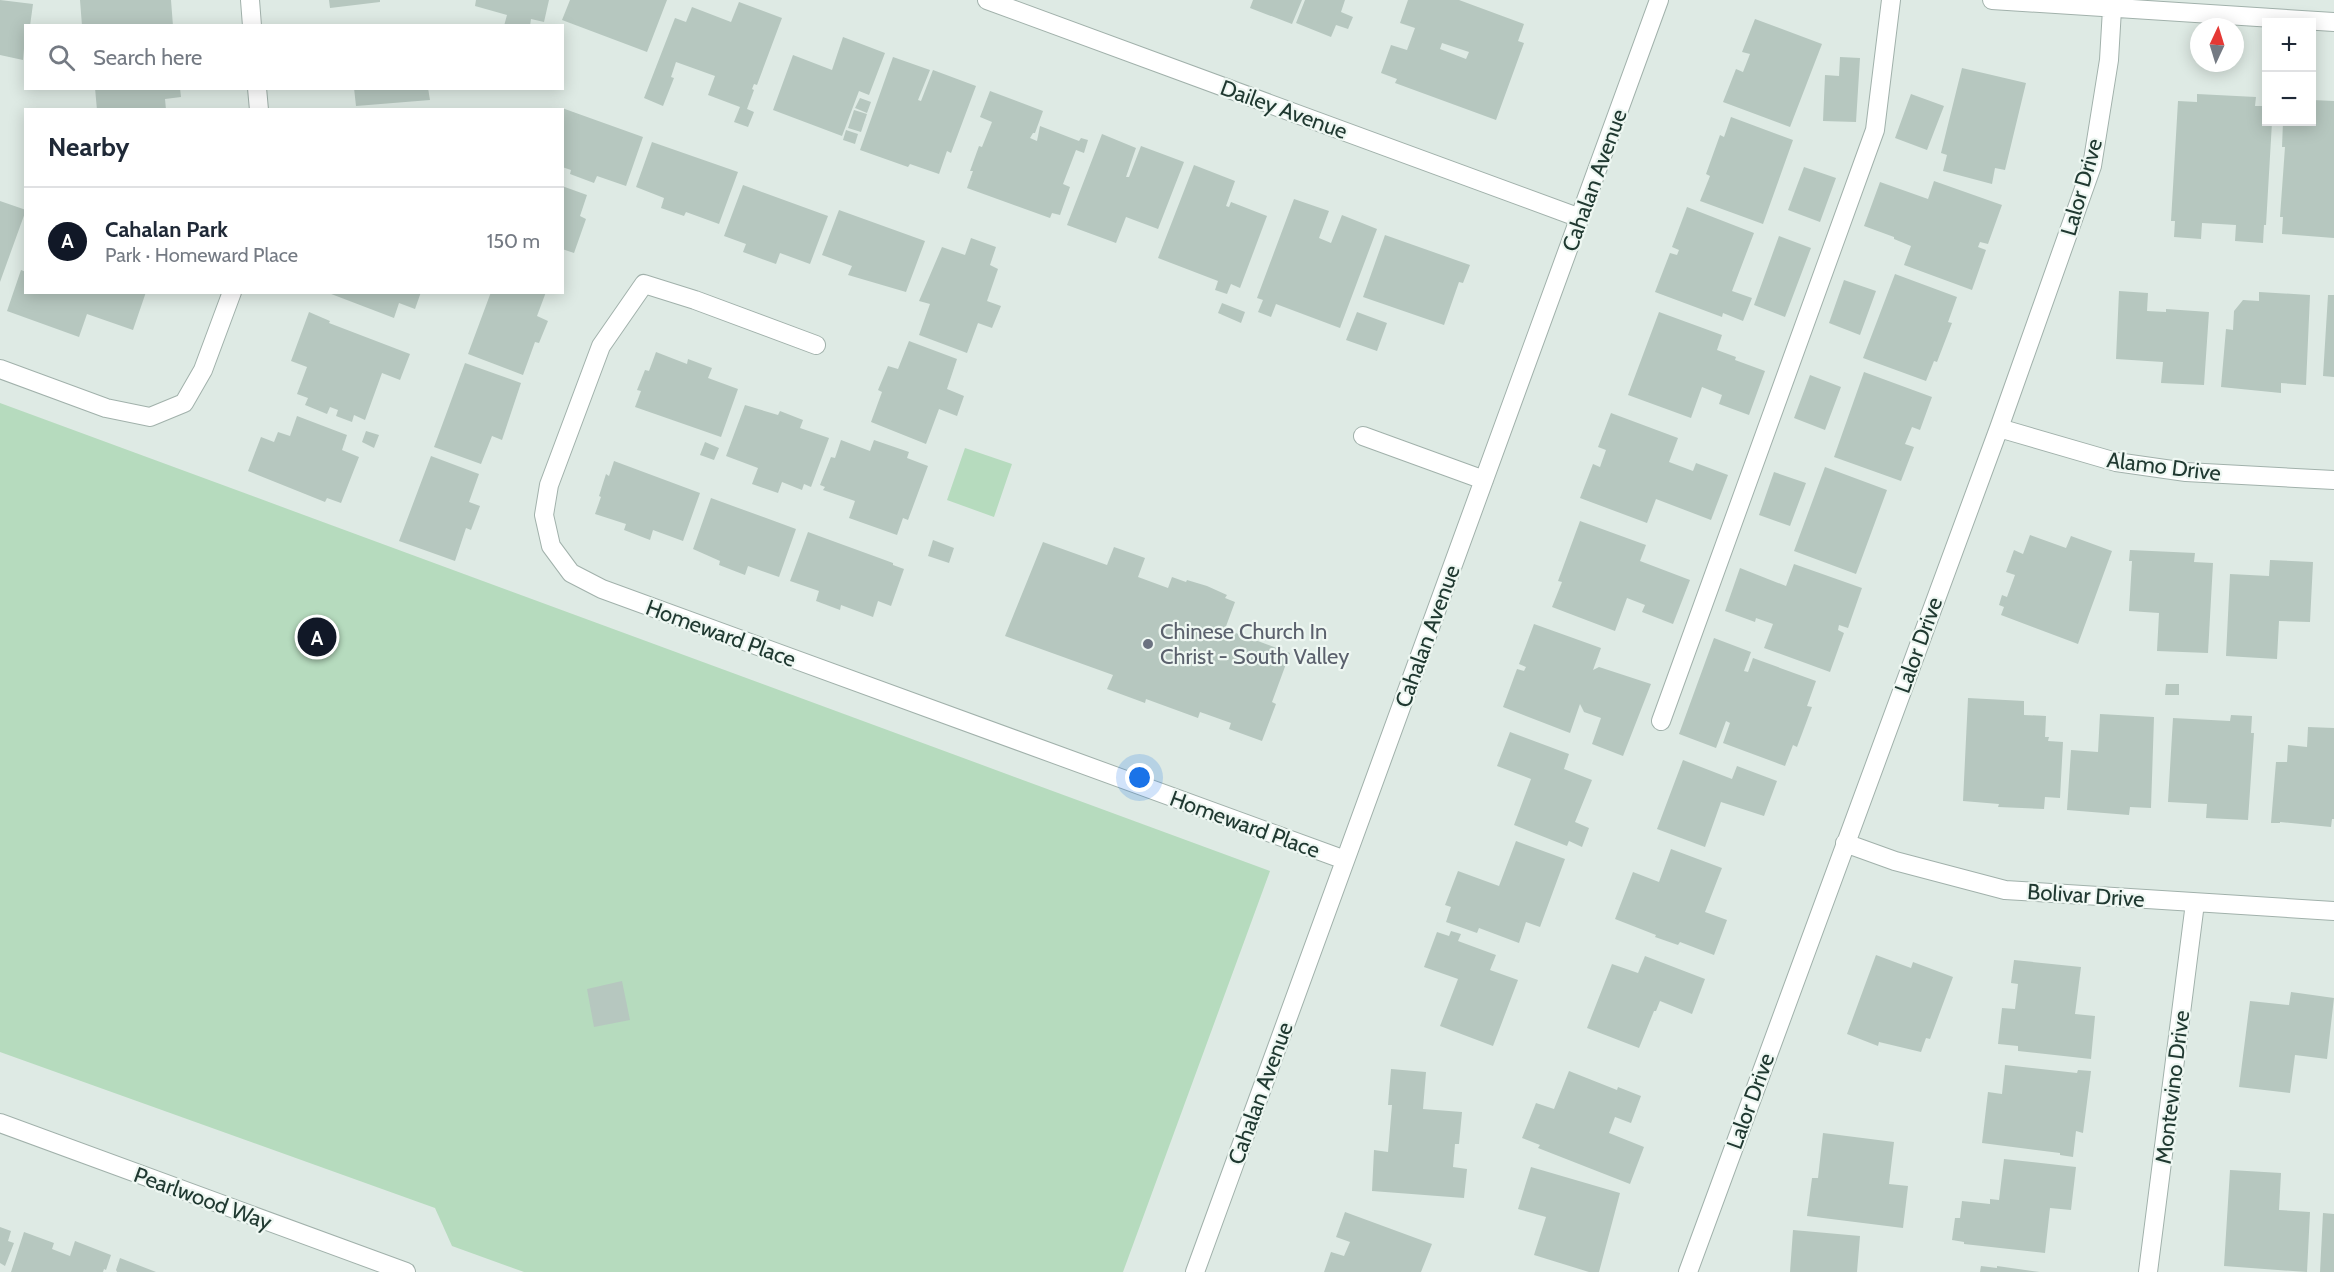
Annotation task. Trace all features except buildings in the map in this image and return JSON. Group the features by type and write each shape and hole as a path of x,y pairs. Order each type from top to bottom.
{"street":[{"path":"250,0 252,24"},
{"name":"Dailey Avenue","path":"987,0 1580,218"},
{"name":"Cahalan Avenue","path":"1195,1272 1659,0"},
{"path":"1661,721 1875,130 1891,0"},
{"path":"1992,0 2334,22"},
{"name":"Lalor Drive","path":"1688,1272 1999,428 2092,165 2109,60 2112,9"},
{"path":"258,90 259,108"},
{"name":"Homeward Place","path":"816,345 644,284 602,346 549,485 544,515 551,546 572,573 602,589 1345,860"},
{"path":"0,369 106,408 150,417 184,403 203,370 231,294"},
{"name":"Alamo Drive","path":"1999,428 2116,462 2186,472 2334,480"},
{"path":"1363,436 1484,480"},
{"name":"Bolivar Drive","path":"1845,843 1895,861 2005,890 2334,911"},
{"name":"Montevino Drive","path":"2148,1272 2195,903"},
{"name":"Pearlwood Way","path":"0,1123 406,1272"}],"green space":[{"path":"0,403 1270,871 1123,1272 524,1272 452,1246 435,1208 0,1052"},
{"path":"965,448 1012,464 994,517 947,500"}],"place":[{"name":"Cahalan Park","path":"317,637"},
{"name":"Chinese Church In Christ - South Valley","path":"1148,644"}]}
